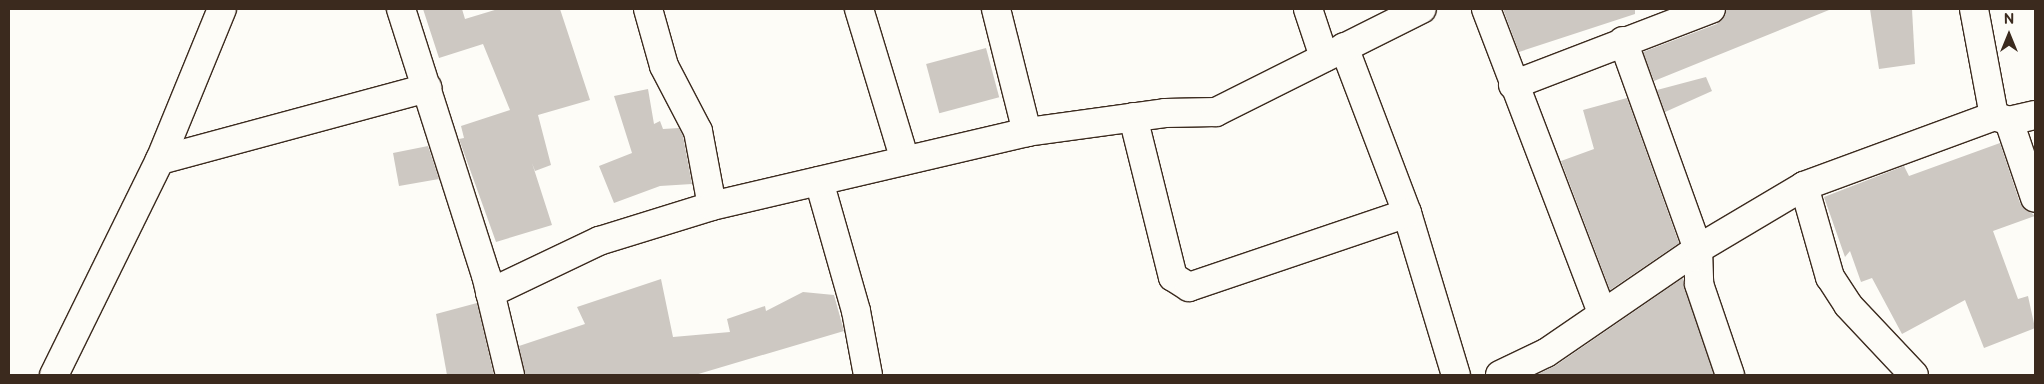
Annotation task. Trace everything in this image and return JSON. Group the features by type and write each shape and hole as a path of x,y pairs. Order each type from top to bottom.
{"street":[{"path":"401,9 490,293 510,375"},
{"path":"648,9 664,66 698,131 712,206"},
{"path":"859,9 905,160"},
{"path":"996,9 1027,132"},
{"path":"1308,9 1334,52 1407,213 1456,375"},
{"path":"490,293 599,241 712,206 1027,132 1133,117 1216,112 1422,9"},
{"path":"1486,9 1513,86 1602,313"},
{"path":"1513,86 1623,41 1711,9"},
{"path":"1974,9 2002,119 2035,198"},
{"path":"54,375 160,160 228,10"},
{"path":"1623,41 1698,249 1699,284 1730,375"},
{"path":"160,160 427,88"},
{"path":"1500,375 1549,364 1602,313 1698,249 1804,186 2002,119 2035,115"},
{"path":"1133,117 1174,277 1184,285 1407,213"},
{"path":"819,181 856,311 868,375"},
{"path":"1804,186 1830,277 1848,304 1914,375"}],"building":[{"path":"423,9 462,9 465,19 498,9 560,9 590,100 538,115 551,165 535,171 532,163 552,225 496,242 459,139 464,138 461,126 510,110 483,44 439,58"},
{"path":"1503,9 1635,9 1635,14 1519,52"},
{"path":"1726,9 1829,10 1654,81 1643,52 1717,24"},
{"path":"1870,9 1912,9 1915,64 1879,69"},
{"path":"986,48 999,97 939,113 926,64"},
{"path":"1706,77 1712,91 1665,112 1657,90"},
{"path":"648,89 654,124 660,121 663,129 679,128 683,136 692,184 660,186 614,203 599,166 632,153 614,96"},
{"path":"1627,98 1679,243 1610,290 1561,161 1594,149 1583,110"},
{"path":"2000,143 2020,203 2035,216 1993,231 2018,299 2028,296 2035,328 1984,348 1965,300 1902,334 1872,278 1861,282 1850,251 1845,257 1824,197 1904,166 1909,176"},
{"path":"428,146 439,179 399,186 393,153"},
{"path":"1683,278 1714,375 1536,375 1555,366"},
{"path":"661,279 673,337 730,332 727,319 765,306 766,311 803,292 834,295 844,331 695,375 525,375 519,346 585,324 577,307"},
{"path":"477,303 494,375 447,375 436,314"}]}
